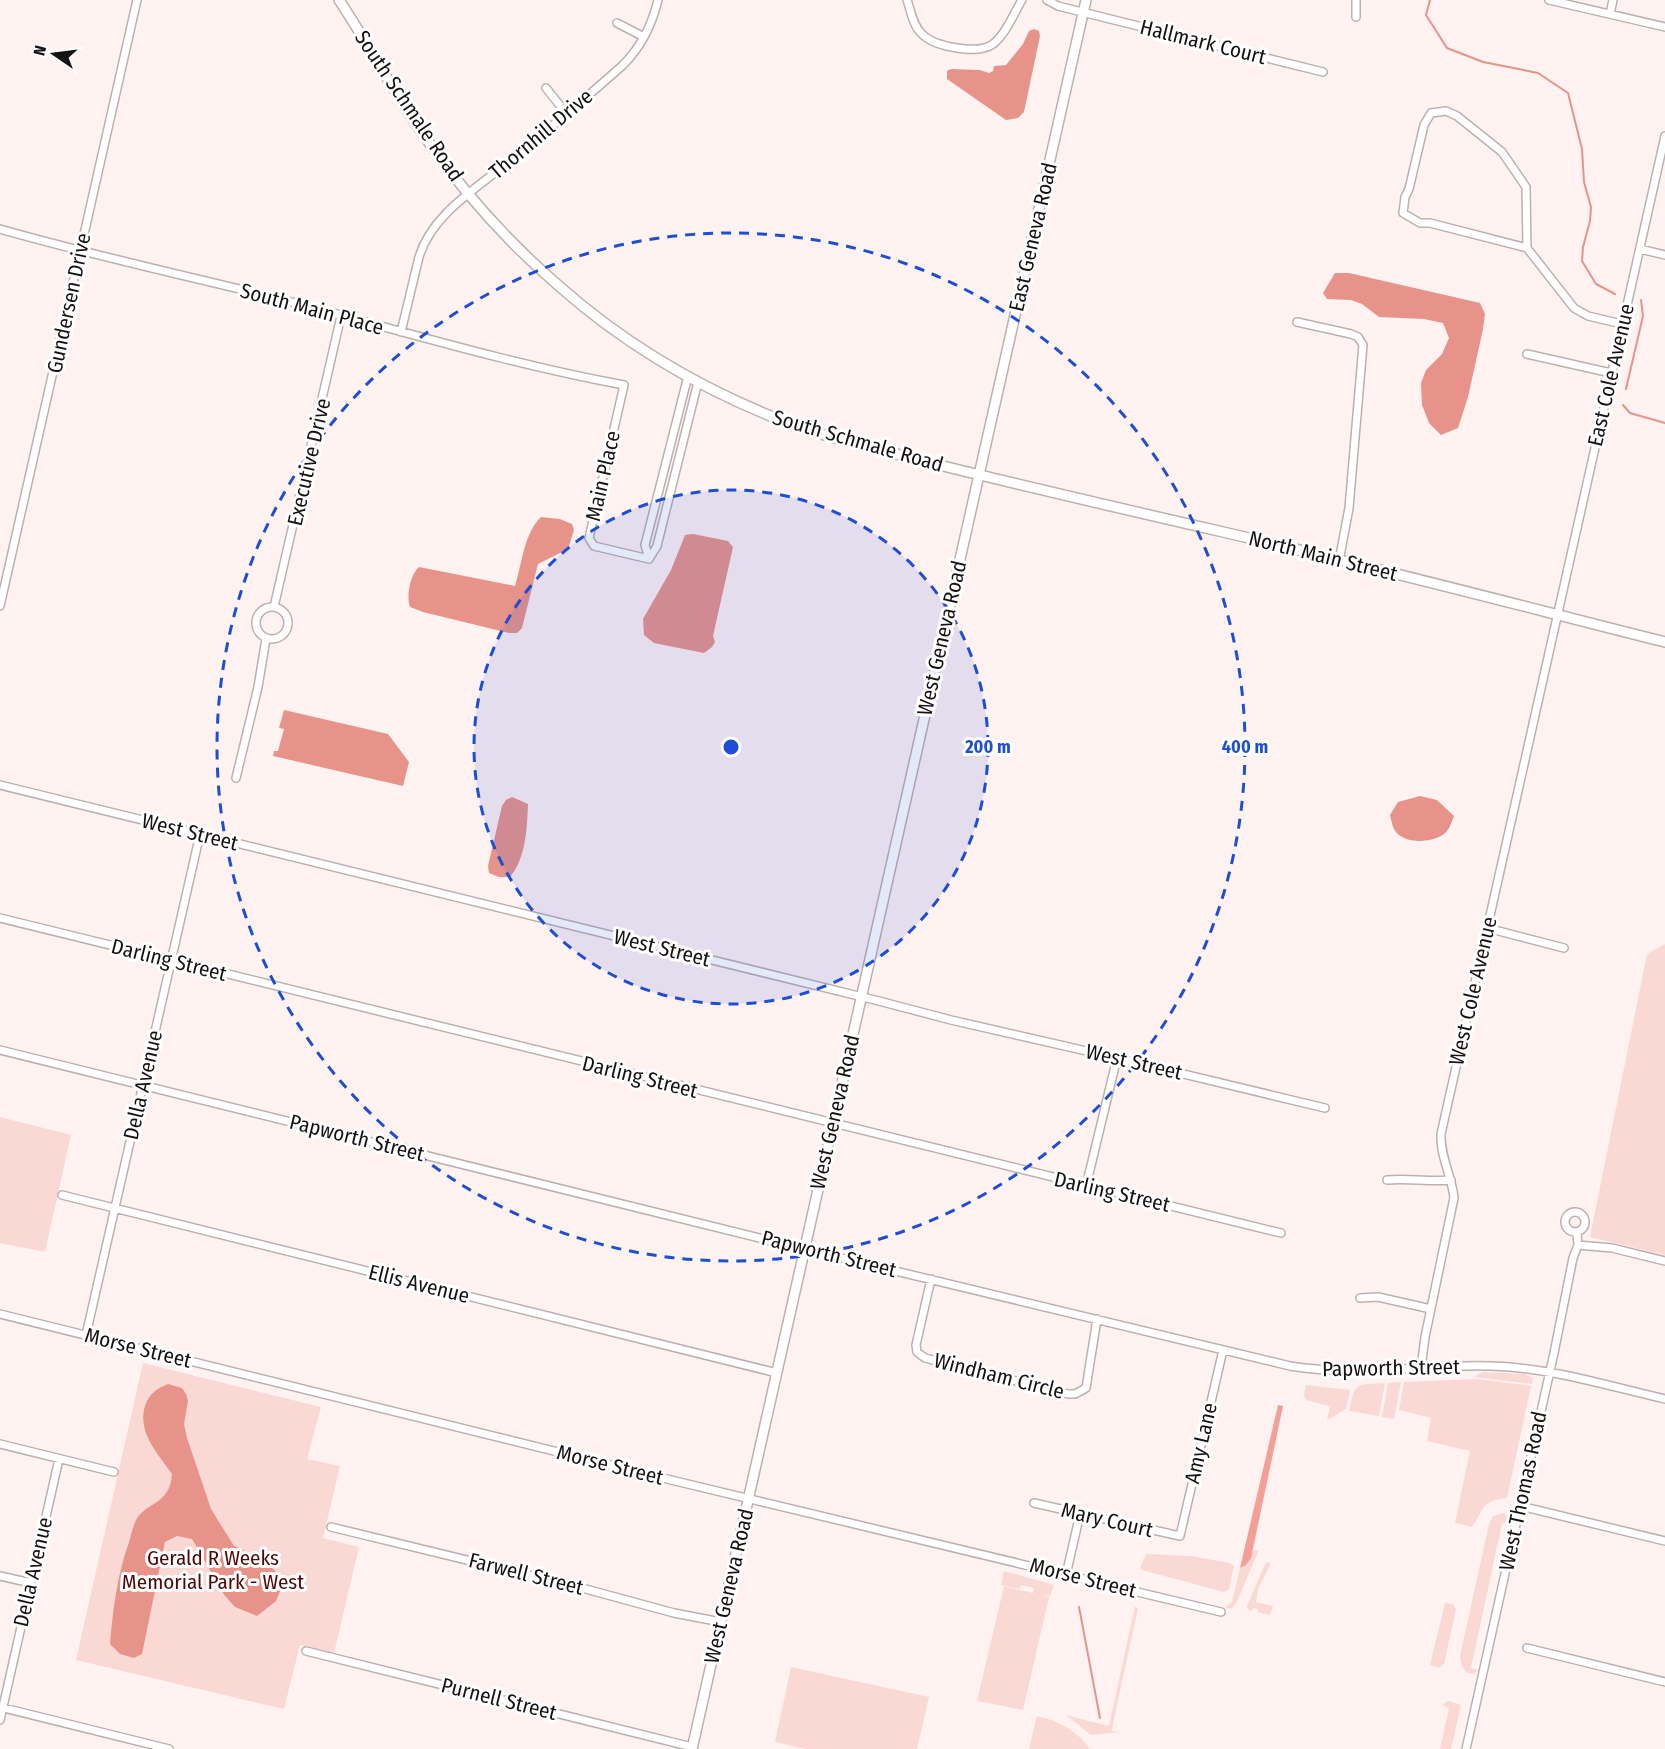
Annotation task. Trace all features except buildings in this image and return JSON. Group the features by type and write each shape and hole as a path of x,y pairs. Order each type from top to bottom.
{"main road":[{"name":"South Schmale Road","path":"339,0 411,117 468,194 513,243 559,286 619,333 688,376 767,415 860,445 979,475"},
{"name":"East Geneva Road","path":"979,475 1086,0"},
{"name":"North Main Street","path":"979,475 1665,642"},
{"name":"West Geneva Road","path":"692,1748 979,475"}],"street":[{"name":"Gundersen Drive","path":"0,606 137,0"},
{"name":"Thornhill Drive","path":"401,332 419,258 425,241 437,223 468,194 633,55 652,21 658,0"},
{"path":"907,0 916,27 921,34 932,41 973,50 993,44 1022,0"},
{"name":"Hallmark Court","path":"1047,0 1058,6 1323,72"},
{"path":"1356,0 1356,17"},
{"path":"1549,0 1665,27"},
{"path":"1610,14 1613,0"},
{"path":"617,23 644,37"},
{"path":"546,88 566,113"},
{"path":"1527,248 1430,223 1420,223 1403,213 1424,124 1431,113 1446,111 1457,116 1502,152 1526,187 1527,248 1574,308 1588,316 1622,324"},
{"name":"East Cole Avenue","path":"1557,615 1665,139"},
{"name":"South Main Place","path":"0,229 58,246 401,332 624,385"},
{"path":"1640,249 1665,255"},
{"name":"Executive Drive","path":"274,607 341,316"},
{"path":"1297,322 1351,334 1363,345 1349,508 1339,561"},
{"path":"1527,354 1611,373"},
{"path":"648,560 645,545 688,376"},
{"path":"648,560 657,546 698,381"},
{"name":"Main Place","path":"624,385 589,538 594,546 648,560"},
{"path":"274,607 284,612 288,627 282,636 272,640 266,639 258,632 255,622 256,616 264,609 274,607"},
{"name":"West Cole Avenue","path":"1421,1368 1425,1336 1454,1198 1451,1180 1441,1151 1441,1134 1557,615"},
{"path":"236,778 258,687 266,639"},
{"name":"West Street","path":"0,784 951,1020 1325,1108"},
{"name":"Della Avenue","path":"86,1335 200,834"},
{"name":"Darling Street","path":"0,918 1281,1233"},
{"path":"1487,927 1564,948"},
{"name":"Papworth Street","path":"0,1050 804,1249 1290,1366 1352,1371 1492,1366 1522,1368 1665,1399"},
{"path":"1086,1186 1118,1058"},
{"path":"1387,1180 1436,1182 1451,1180"},
{"name":"Ellis Avenue","path":"62,1195 777,1373"},
{"name":"West Thomas Road","path":"1467,1749 1573,1258 1578,1245 1577,1233"},
{"path":"1578,1245 1612,1248 1665,1261"},
{"name":"Windham Circle","path":"931,1279 916,1345 917,1352 925,1358 1068,1394 1075,1394 1086,1388 1097,1319"},
{"path":"1360,1298 1378,1298 1431,1309"},
{"name":"Morse Street","path":"0,1314 1221,1612"},
{"name":"Amy Lane","path":"1180,1536 1223,1350"},
{"path":"0,1444 114,1472"},
{"name":"Della Avenue","path":"0,1720 59,1459"},
{"name":"Mary Court","path":"1034,1503 1180,1536"},
{"path":"1520,1506 1665,1541"},
{"path":"1066,1575 1080,1514"},
{"name":"Farwell Street","path":"331,1527 582,1588 674,1613 721,1622"},
{"path":"0,1576 31,1583"},
{"path":"1527,1648 1665,1682"},
{"name":"Purnell Street","path":"306,1651 692,1748"},
{"path":"1,1708 169,1749"}],"green space":[{"path":"1665,944 1665,1255 1590,1237 1647,954"},
{"path":"0,1117 71,1135 45,1252 0,1243"},
{"name":"Gerald R Weeks Memorial Park - West","path":"143,1363 321,1407 307,1459 340,1466 323,1538 359,1547 334,1653 300,1645 284,1709 76,1660"},
{"path":"1483,1372 1525,1374 1533,1378 1532,1384 1474,1377"},
{"path":"1478,1379 1531,1386 1507,1498 1493,1501 1484,1507 1472,1527 1455,1523 1470,1451 1427,1441 1431,1418 1399,1410 1404,1382"},
{"path":"1401,1382 1394,1419 1382,1417 1388,1383"},
{"path":"1385,1383 1379,1416 1349,1411 1353,1394 1358,1386"},
{"path":"1306,1385 1350,1390 1346,1409 1327,1420 1330,1406 1306,1400 1304,1395"},
{"path":"1503,1513 1508,1516 1509,1520 1502,1524 1471,1668 1478,1670 1474,1674 1467,1673 1462,1667 1460,1656 1489,1524 1493,1516"},
{"path":"1259,1550 1236,1604 1231,1609 1225,1607 1232,1602 1240,1568 1246,1565 1252,1551"},
{"path":"1146,1554 1191,1556 1229,1563 1234,1566 1229,1589 1224,1592 1142,1570 1140,1568"},
{"path":"1266,1562 1271,1563 1258,1589 1256,1602 1273,1606 1270,1615 1258,1612 1258,1609 1248,1610 1247,1606"},
{"path":"1004,1571 1054,1585 1050,1596 1042,1595 1049,1597 1023,1710 977,1701 1004,1586 1033,1593 1034,1588 1021,1585 1020,1589 1001,1585"},
{"path":"1445,1603 1453,1604 1456,1609 1444,1664 1439,1668 1430,1665"},
{"path":"1135,1606 1138,1609 1112,1731 1120,1732 1091,1735 1066,1715 1109,1726"},
{"path":"791,1667 929,1697 917,1749 806,1749 775,1742"},
{"path":"1448,1701 1461,1705 1451,1749 1440,1749 1449,1708 1442,1705"},
{"path":"1037,1716 1067,1727 1090,1749 1029,1749"}],"shaded area":[{"path":"1034,29 1039,31 1040,36 1024,112 1018,118 1006,120 947,79 947,71 951,69 980,70 989,73 993,71 994,66 1006,65 1023,44 1029,31"},
{"path":"1335,273 1349,273 1480,303 1485,314 1483,329 1468,397 1458,428 1441,435 1429,423 1422,405 1421,383 1426,370 1442,354 1449,338 1443,323 1424,319 1379,317 1362,304 1351,300 1327,299 1323,293"},
{"path":"541,517 560,519 572,524 574,530 568,549 538,564 522,628 517,633 509,633 410,607 408,597 410,586 413,575 419,567 515,586 527,540"},
{"path":"693,534 728,541 733,547 713,636 715,642 704,653 654,643 644,635 643,619 671,570 685,535"},
{"path":"284,710 388,734 409,762 403,786 273,756 274,751 278,751 284,729 279,728"},
{"path":"1420,796 1437,800 1454,816 1448,830 1441,836 1423,841 1409,840 1394,829 1390,815 1398,802"},
{"path":"512,797 528,804 525,842 519,861 510,877 499,877 489,873 488,866 502,806"},
{"path":"168,1384 182,1388 186,1394 188,1401 184,1424 187,1438 211,1509 234,1546 263,1559 277,1573 283,1584 276,1601 257,1616 235,1607 225,1596 192,1539 177,1536 165,1542 142,1654 134,1658 120,1654 110,1644 116,1593 121,1567 136,1520 167,1492 170,1484 172,1474 146,1434 143,1416 151,1395"},
{"path":"1278,1405 1283,1406 1251,1558 1246,1565 1240,1568"}],"waterway":[{"path":"1430,0 1426,15 1447,48 1483,62 1538,73 1568,93 1582,149 1584,182 1591,207 1582,261 1596,284 1615,294"},
{"path":"1626,389 1643,316 1641,300"},
{"path":"1623,405 1630,413 1665,423"},
{"path":"1079,1607 1100,1718"}]}
